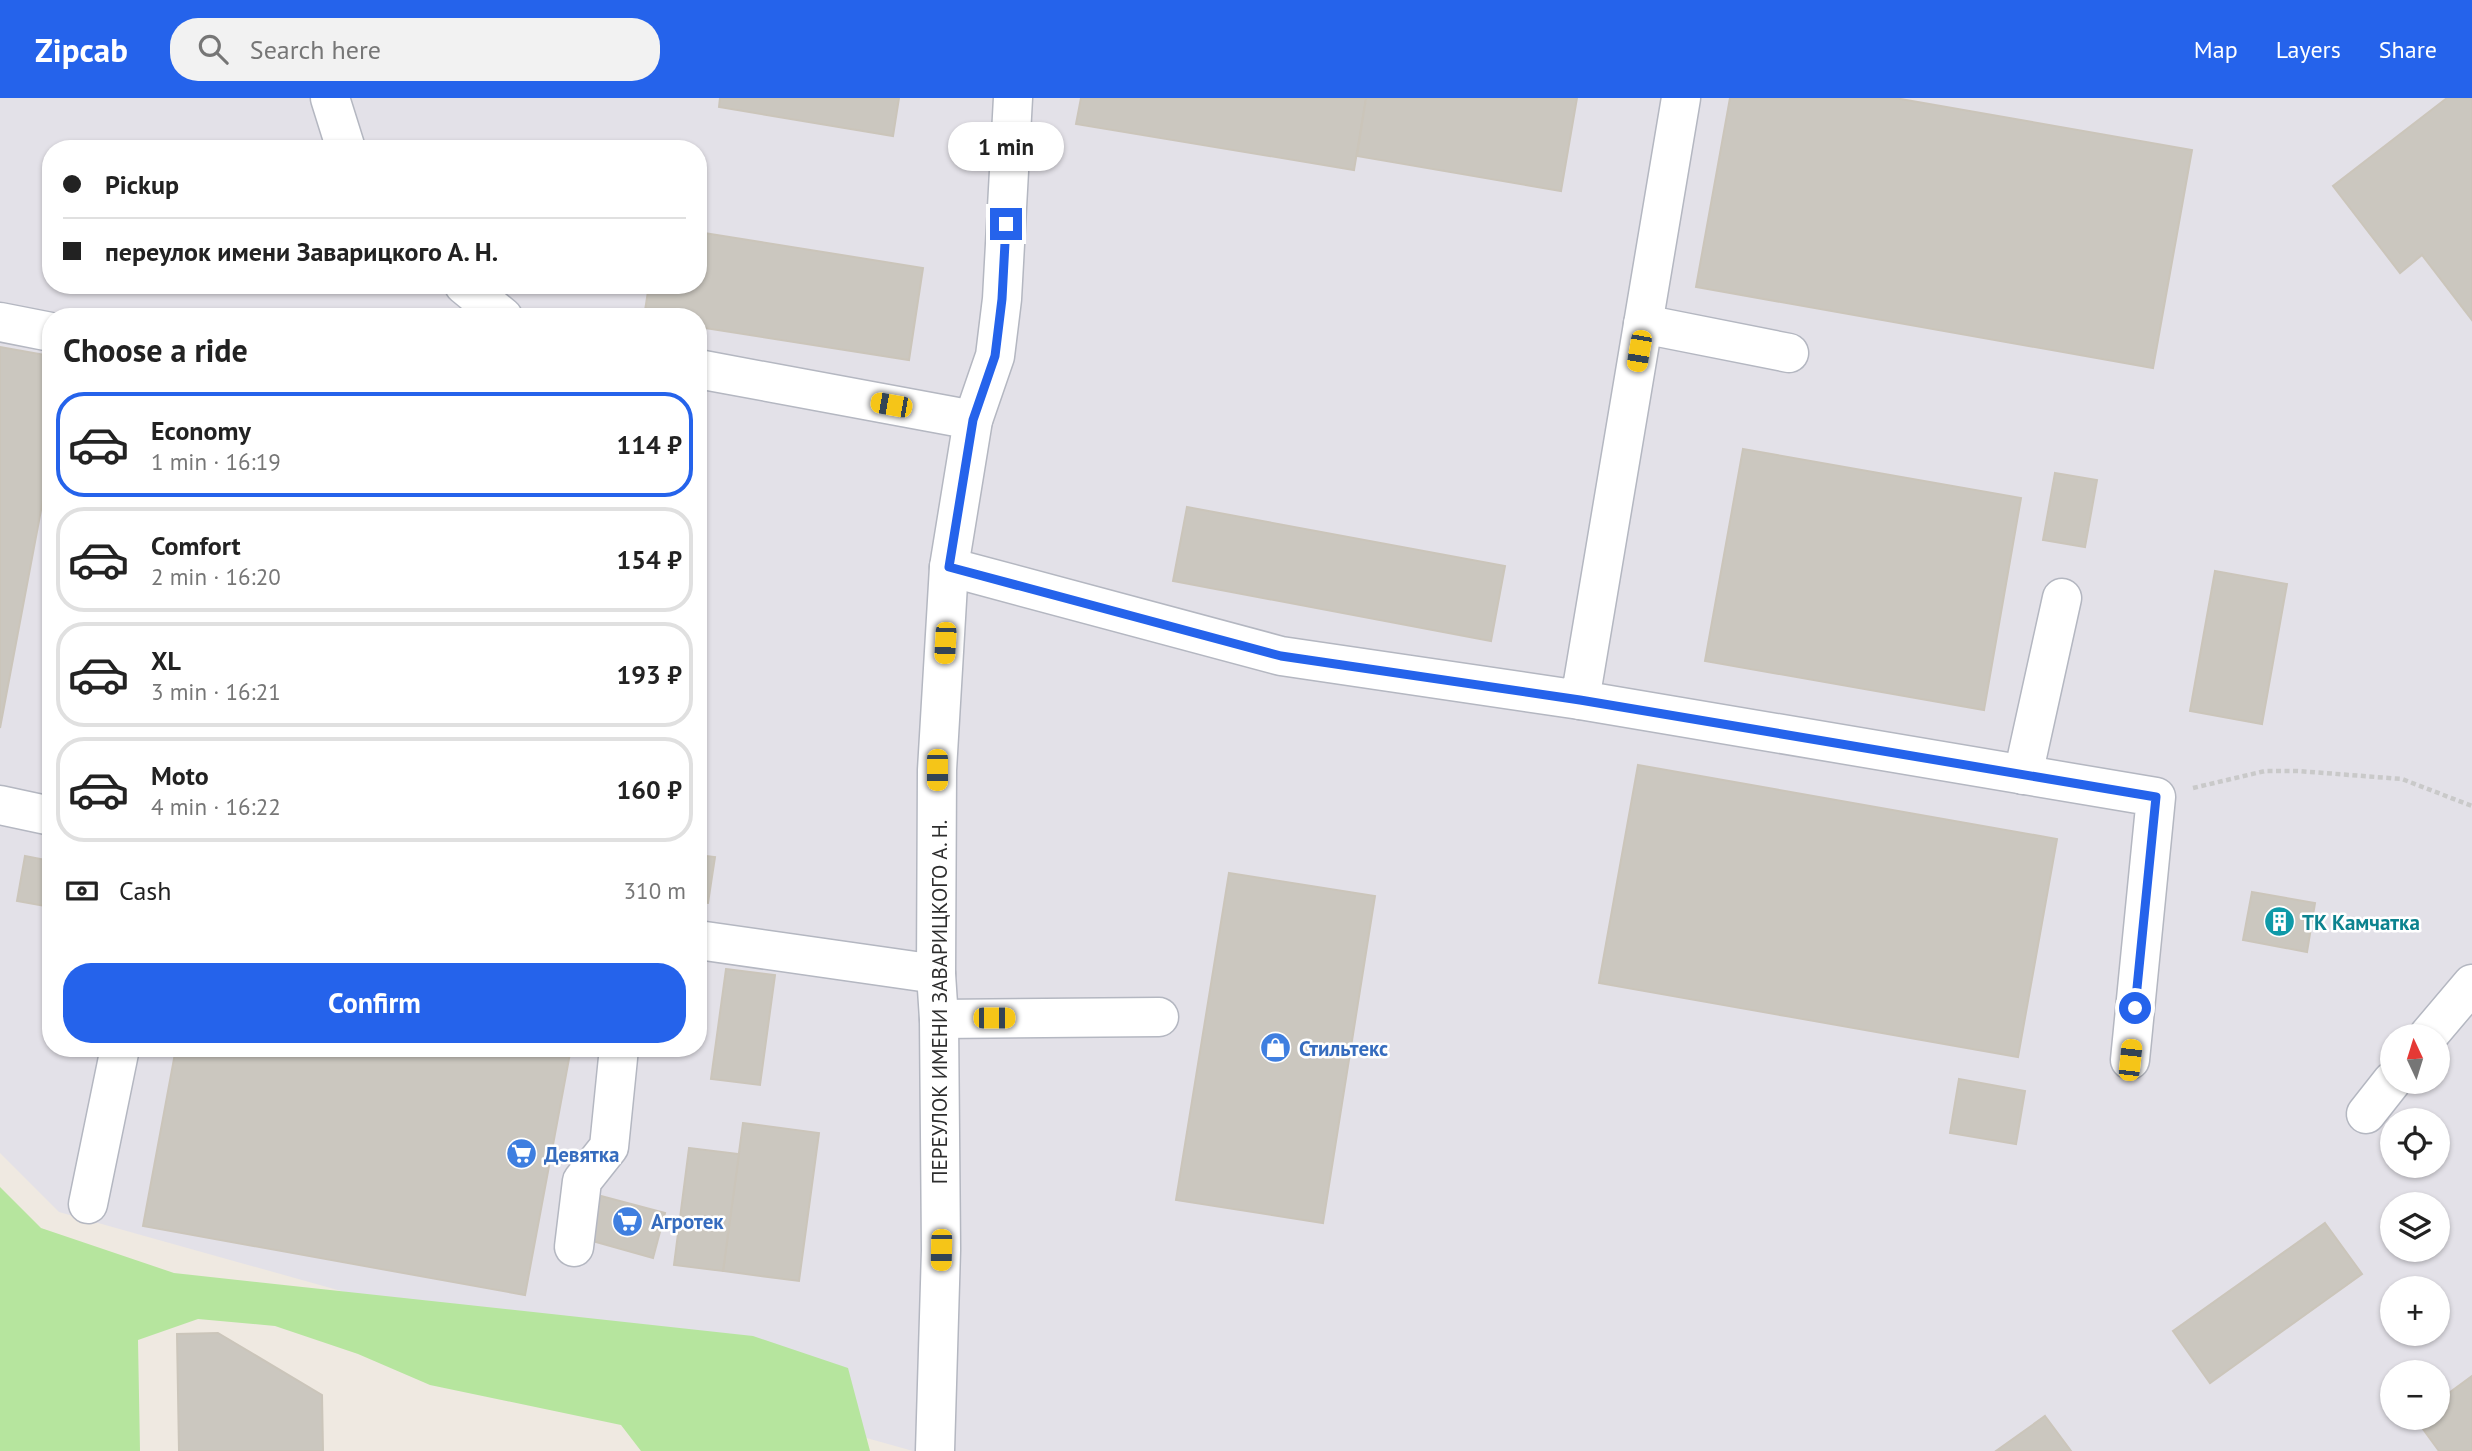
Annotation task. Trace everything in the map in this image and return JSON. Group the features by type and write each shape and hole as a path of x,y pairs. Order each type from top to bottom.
{"street":[{"path":"330,98 343,140"},
{"name":"ПЕРЕУЛОК ИМЕНИ ЗАВАРИЦКОГО А. Н.","path":"935,1451 941,1250 939,1018 936,975 937,770 949,567 973,420 995,356 1002,299 1013,98"},
{"path":"1580,700 1681,98"},
{"path":"475,294 492,308"},
{"path":"0,322 42,330"},
{"path":"1643,324 1789,353"},
{"path":"707,371 973,420"},
{"path":"949,567 1281,656 1580,700 2156,797 2130,1060"},
{"path":"2023,775 2062,598"},
{"path":"0,805 42,812"},
{"path":"707,941 936,975"},
{"path":"2438,1024 2472,984"},
{"path":"939,1018 1159,1017"},
{"path":"88,1205 118,1057"},
{"path":"574,1247 582,1181 609,1147 618,1057"},
{"path":"2366,1114 2382,1094"}],"path":[{"path":"2156,797 2265,771 2298,771 2402,779 2472,806"}],"shaded area":[{"path":"0,98 2472,98 2472,1451 913,1451 59,1212 0,1153"}],"green space":[{"path":"0,1187 41,1228 174,1273 753,1336 848,1368 870,1451 641,1451 621,1425 430,1385 358,1354 275,1326 198,1319 138,1340 140,1451 0,1451"}],"building":[{"path":"720,98 899,98 893,136 719,107"},
{"path":"1081,98 1366,98 1354,170 1076,124"},
{"path":"1366,98 1577,98 1561,191 1357,156"},
{"path":"1730,98 1895,98 2192,150 2153,368 1696,287"},
{"path":"2447,98 2472,98 2472,320 2422,255 2400,273 2333,186"},
{"path":"707,233 923,268 909,360 707,328 707,308 645,308 648,294 707,294"},
{"path":"0,347 42,354 42,505 0,728"},
{"path":"1743,449 2021,498 1984,710 1705,661"},
{"path":"2055,473 2097,480 2085,547 2043,540"},
{"path":"1187,507 1505,566 1491,641 1173,581"},
{"path":"2215,571 2287,584 2262,724 2190,711"},
{"path":"1638,765 2057,839 2018,1057 1599,983"},
{"path":"25,856 42,859 42,905 17,901"},
{"path":"707,856 715,857 707,903"},
{"name":"Стильтекс","path":"1229,873 1375,896 1323,1223 1176,1200"},
{"name":"ТК Камчатка","path":"2252,892 2315,903 2307,952 2243,940"},
{"path":"726,969 775,975 760,1085 711,1079"},
{"path":"174,1057 569,1057 525,1295 143,1226"},
{"path":"1959,1079 2025,1091 2016,1144 1950,1133"},
{"path":"743,1123 819,1133 799,1281 723,1271"},
{"path":"689,1148 739,1154 723,1271 674,1265"},
{"path":"601,1196 665,1213 653,1258 589,1240"},
{"path":"2325,1223 2362,1274 2210,1383 2173,1331"},
{"path":"218,1333 322,1395 323,1451 179,1451 177,1334"},
{"path":"2472,1376 2472,1451 2439,1451 2424,1430 2450,1430 2450,1392"},
{"path":"2045,1416 2071,1451 1996,1451"}],"place":[{"name":"ТК Камчатка","path":"2279,922"},
{"name":"Стильтекс","path":"1276,1048"},
{"name":"Девятка","path":"521,1154"},
{"name":"Агротек","path":"628,1221"}],"route":[{"path":"1006,224 1002,299 995,356 973,420 949,567 1281,656 1580,700 2156,797 2135,1008"}]}
